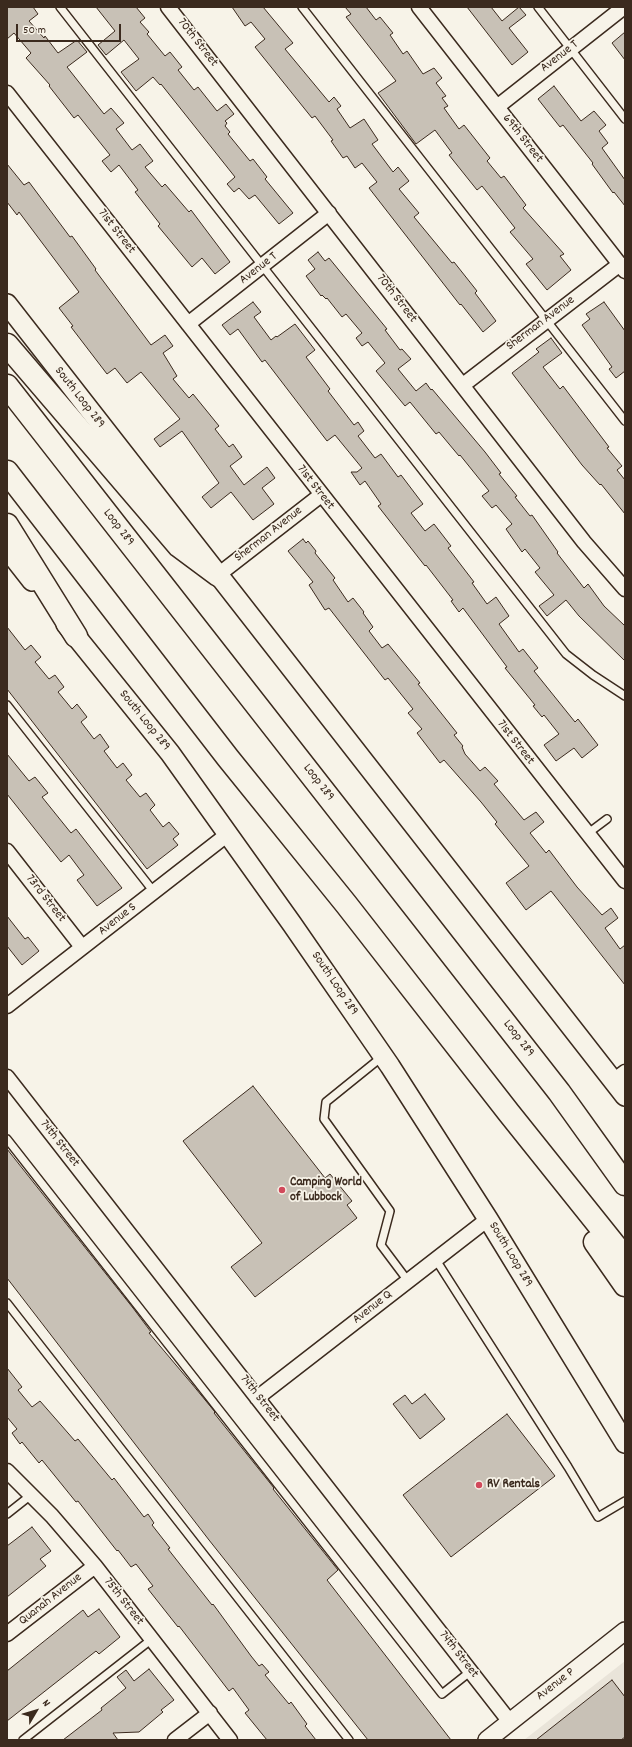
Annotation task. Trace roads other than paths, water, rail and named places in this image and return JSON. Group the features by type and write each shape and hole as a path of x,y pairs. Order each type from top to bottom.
{"highway":[{"path":"7,344 179,546 218,575"},
{"name":"Loop 289","path":"7,386 559,1092 625,1184"},
{"path":"7,472 218,746 346,904 508,1113 625,1258"},
{"path":"7,525 76,636"},
{"path":"559,1092 595,1122 625,1159"},
{"path":"508,1113 625,1285"}],"main road":[{"name":"South Loop 289","path":"7,304 218,575 619,1076 625,1096"},
{"name":"South Loop 289","path":"7,549 170,753 383,1056 488,1219 625,1443"}],"street":[{"name":"70th Street","path":"168,7 584,542 625,588"},
{"name":"69th Street","path":"419,7 622,268"},
{"name":"Avenue T","path":"497,107 624,7"},
{"name":"71st Street","path":"7,93 625,881"},
{"name":"Avenue T","path":"188,324 329,213"},
{"name":"Sherman Avenue","path":"462,385 547,320 622,268"},
{"name":"Sherman Avenue","path":"218,575 321,495"},
{"name":"Avenue S","path":"8,1004 228,834"},
{"name":"73rd Street","path":"7,851 82,948"},
{"name":"74th Street","path":"7,1077 510,1722"},
{"name":"Avenue Q","path":"258,1398 488,1219"},
{"name":"75th Street","path":"7,1472 52,1516 95,1566 230,1740"},
{"name":"Quanah Avenue","path":"7,1634 95,1566"},
{"name":"Avenue P","path":"487,1740 625,1631"},
{"path":"175,1740 210,1713"}],"lane":[{"path":"60,7 566,654 593,675 625,696"},
{"path":"302,7 625,421"},
{"path":"538,7 625,119"},
{"path":"7,705 154,892"},
{"path":"587,834 607,819"},
{"path":"383,1056 326,1102 324,1119 390,1211 381,1245 408,1281"},
{"path":"7,1139 442,1694 471,1672"},
{"path":"436,1260 568,1467 598,1517 625,1502"},
{"path":"7,1303 349,1740"},
{"path":"7,1514 31,1495"},
{"path":"23,1740 152,1640"}],"place":[{"name":"Camping World of Lubbock","path":"282,1190"},
{"name":"RV Rentals","path":"479,1485"}]}
